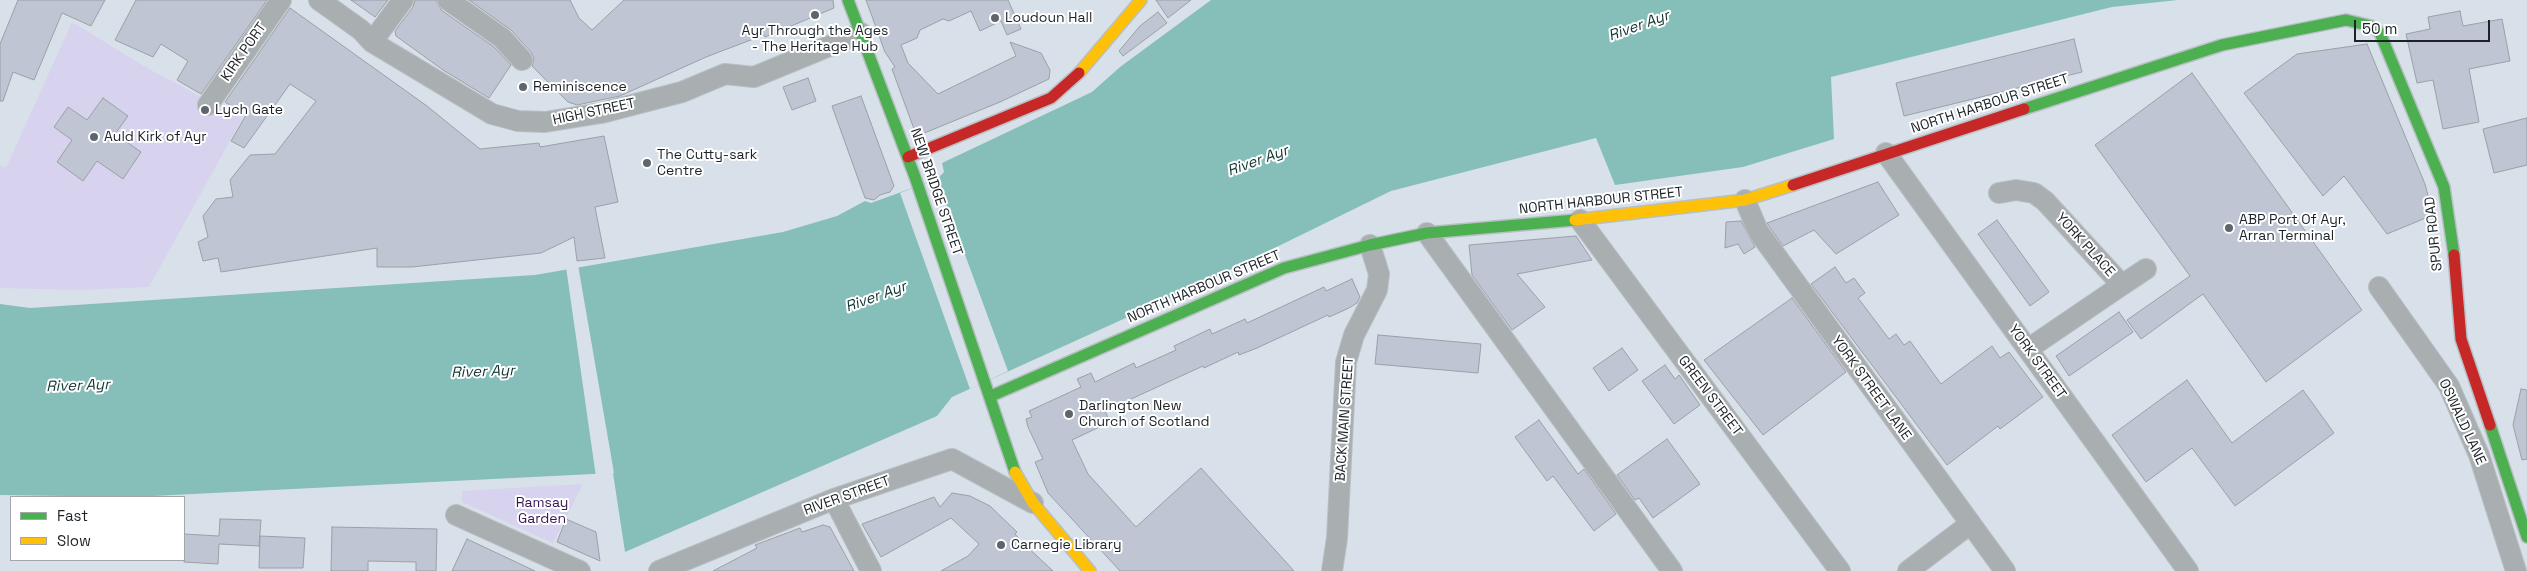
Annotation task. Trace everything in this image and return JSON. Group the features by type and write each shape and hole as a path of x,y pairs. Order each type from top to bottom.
{"street":[{"name":"KIRK PORT","path":"208,104 281,0"},
{"name":"HIGH STREET","path":"320,0 361,30 372,42 492,114 518,121 545,122 600,113 682,92 725,74 754,77 861,33"},
{"path":"372,42 403,0"},
{"path":"448,0 502,38 522,60"},
{"name":"NEW BRIDGE STREET","path":"848,0 908,157 989,391 1013,468 1033,504 1090,571"},
{"path":"908,157 1051,98 1086,68 1134,12 1141,0"},
{"name":"SPUR ROAD","path":"2222,45 2346,20 2371,26 2380,33 2444,187 2452,229 2461,339 2527,537"},
{"name":"NORTH HARBOUR STREET","path":"989,391 1284,268 1370,245 1427,233 1580,220 1744,200 2222,45"},
{"name":"YORK STREET","path":"1886,153 2188,571"},
{"name":"YORK PLACE","path":"1999,192 2016,190 2034,193 2045,200 2122,285 2028,349"},
{"name":"YORK STREET LANE","path":"1744,200 1758,231 2005,571"},
{"name":"GREEN STREET","path":"1580,220 1840,571"},
{"path":"1427,233 1672,571"},
{"name":"BACK MAIN STREET","path":"1332,571 1337,538 1346,362 1354,335 1377,290 1379,274 1370,245"},
{"path":"2122,285 2146,269"},
{"name":"OSWALD LANE","path":"2379,287 2449,386 2480,455 2516,571"},
{"name":"RIVER STREET","path":"659,571 834,499 952,459 1033,504"},
{"path":"834,499 871,571"},
{"path":"456,516 580,571"},
{"path":"1908,571 1970,524"}],"green space":[{"path":"72,22 149,69 242,119 149,287 79,290 0,288 0,165 6,168"},
{"name":"Ramsay Garden","path":"583,484 553,543 462,502 462,491"}],"water":[{"name":"River Ayr","path":"1211,0 2178,0 2112,7 1831,77 1834,139 1743,167 1615,185 1596,138 1391,191 1207,281 952,397 937,416 625,552 613,473 153,496 0,495 0,304 30,308 535,275 783,232 837,216 865,201 871,203 937,179 944,172 942,163 1092,92 1120,67"}],"pier":[{"path":"937,179 1008,371 970,389 900,193"},
{"path":"578,265 614,473 596,477 566,267"}],"building":[{"path":"18,0 105,0 91,26 62,13 34,80 13,72 3,101 0,101 0,44"},
{"path":"136,0 267,0 201,94 177,80 188,61 161,44 153,57 115,40"},
{"path":"351,0 388,0 375,17"},
{"path":"415,0 436,0 441,10 494,47 511,65 489,98 443,70 396,36 395,31 413,7"},
{"path":"469,0 570,0 579,18 592,30 624,0 833,0 834,8 765,37 764,35 706,57 620,96 577,105 568,102 532,66 534,58 531,52 511,30"},
{"path":"866,0 1008,0 1021,29 1007,35 1001,21 980,31 971,11 949,21 943,19 920,30 917,38 901,45 908,63 938,94 1016,56 1010,42 1041,53 1050,70 1049,79 1000,102 922,134 917,132 914,129 892,69 895,67 885,52"},
{"path":"1156,0 1191,0 1168,18"},
{"path":"290,8 427,106 480,149 539,143 540,147 604,136 618,202 595,207 605,258 577,261 574,237 541,253 412,267 377,267 377,248 221,272 218,258 203,261 198,242 208,237 203,216 216,199 233,197 230,180 250,155 275,154 316,101 290,84 244,148 231,141 246,115 225,102"},
{"path":"2460,11 2463,26 2502,19 2510,61 2469,69 2479,122 2443,129 2433,80 2417,83 2406,34 2430,29 2428,17"},
{"path":"1158,12 1167,23 1123,56 1119,51 1140,26"},
{"path":"2074,39 2082,72 1904,116 1896,83"},
{"path":"2367,44 2425,184 2433,215 2387,234 2344,176 2323,196 2244,93 2297,54"},
{"name":"ABP Port Of Ayr, Arran Terminal","path":"2192,73 2362,310 2266,382 2203,294 2141,339 2127,320 2190,276 2095,145"},
{"path":"808,78 816,101 792,110 783,87"},
{"path":"861,96 894,186 890,192 880,195 874,200 865,198 832,106"},
{"name":"Auld Kirk of Ayr","path":"103,98 128,116 115,134 141,152 123,179 97,161 83,181 57,162 72,140 54,127 68,107 87,120"},
{"path":"2527,118 2527,165 2494,173 2483,129"},
{"path":"1878,182 1899,215 1836,254 1814,230 1783,246 1767,223"},
{"path":"1997,220 2049,292 2030,306 1978,234"},
{"path":"1741,221 1755,247 1744,254 1738,244 1725,248 1726,222"},
{"path":"1576,236 1592,260 1517,274 1545,307 1512,330 1472,275 1469,245"},
{"path":"1835,267 1846,283 1854,278 1865,293 1858,298 1889,339 1896,334 1904,345 1910,341 1941,384 1992,346 2000,358 2009,352 2043,397 2000,429 1998,426 1947,465 1811,284"},
{"path":"1352,279 1360,297 1357,303 1349,308 1329,317 1328,315 1257,348 1239,355 1238,352 1204,368 1203,366 1105,411 1110,422 1072,440 1088,474 1136,527 1201,468 1294,571 1120,571 1048,493 1035,462 1043,459 1028,427 1026,419 1032,417 1029,411 1081,387 1077,379 1091,373 1095,382 1134,363 1136,368 1176,350 1174,346 1210,329 1212,334 1245,319 1247,323 1324,287 1326,291"},
{"path":"1792,298 1846,372 1763,435 1704,360"},
{"path":"2119,312 2133,332 2069,376 2056,356"},
{"path":"1378,335 1481,344 1478,373 1375,364"},
{"path":"1622,348 1638,370 1609,391 1593,368"},
{"path":"1665,365 1675,379 1679,375 1700,405 1674,424 1642,381"},
{"path":"2187,380 2232,443 2303,390 2334,433 2235,506 2192,448 2146,482 2112,435"},
{"path":"2521,389 2527,390 2527,459 2522,460 2513,425"},
{"path":"1539,420 1578,474 1584,469 1616,514 1594,531 1553,476 1547,481 1515,437"},
{"path":"1667,439 1700,484 1653,518 1639,498 1635,500 1617,475"},
{"path":"952,493 970,496 990,506 1017,532 1015,534 1023,543 1053,571 941,571 968,556 979,544 951,518 881,557 862,524 934,497 940,507"},
{"path":"220,519 261,520 259,546 219,544 218,564 184,562 185,534 219,536"},
{"path":"566,519 596,532 600,561 557,542"},
{"path":"823,525 830,527 854,571 713,571 757,548 755,545 800,528 802,532"},
{"path":"332,527 437,529 436,571 416,571 416,562 368,561 368,571 331,571"},
{"path":"260,536 305,538 303,568 259,568"},
{"path":"467,539 535,571 452,571"}],"traffic: fast":[{"path":"848,0 915,177 1015,472"},
{"path":"2024,109 2222,45 2346,20 2371,26 2380,33 2444,187 2454,255"},
{"path":"991,396 1284,268 1370,245 1427,233 1575,220"},
{"path":"2490,425 2527,537"}],"traffic: slow":[{"path":"1079,73 1141,0"},
{"path":"1575,220 1745,200 1793,185"},
{"path":"1015,472 1033,503 1090,571"}],"traffic: jam":[{"path":"908,157 1051,98 1079,73"},
{"path":"1793,185 2024,109"},
{"path":"2454,255 2461,339 2490,425"}],"place":[{"name":"Ayr Through the Ages - The Heritage Hub","path":"815,15"},
{"name":"Loudoun Hall","path":"995,18"},
{"name":"Reminiscence","path":"523,87"},
{"name":"Lych Gate","path":"205,110"},
{"name":"Auld Kirk of Ayr","path":"94,137"},
{"name":"The Cutty-sark Centre","path":"647,163"},
{"name":"ABP Port Of Ayr, Arran Terminal","path":"2229,228"},
{"name":"Darlington New Church of Scotland","path":"1069,414"},
{"name":"Carnegie Library","path":"1001,545"}]}
